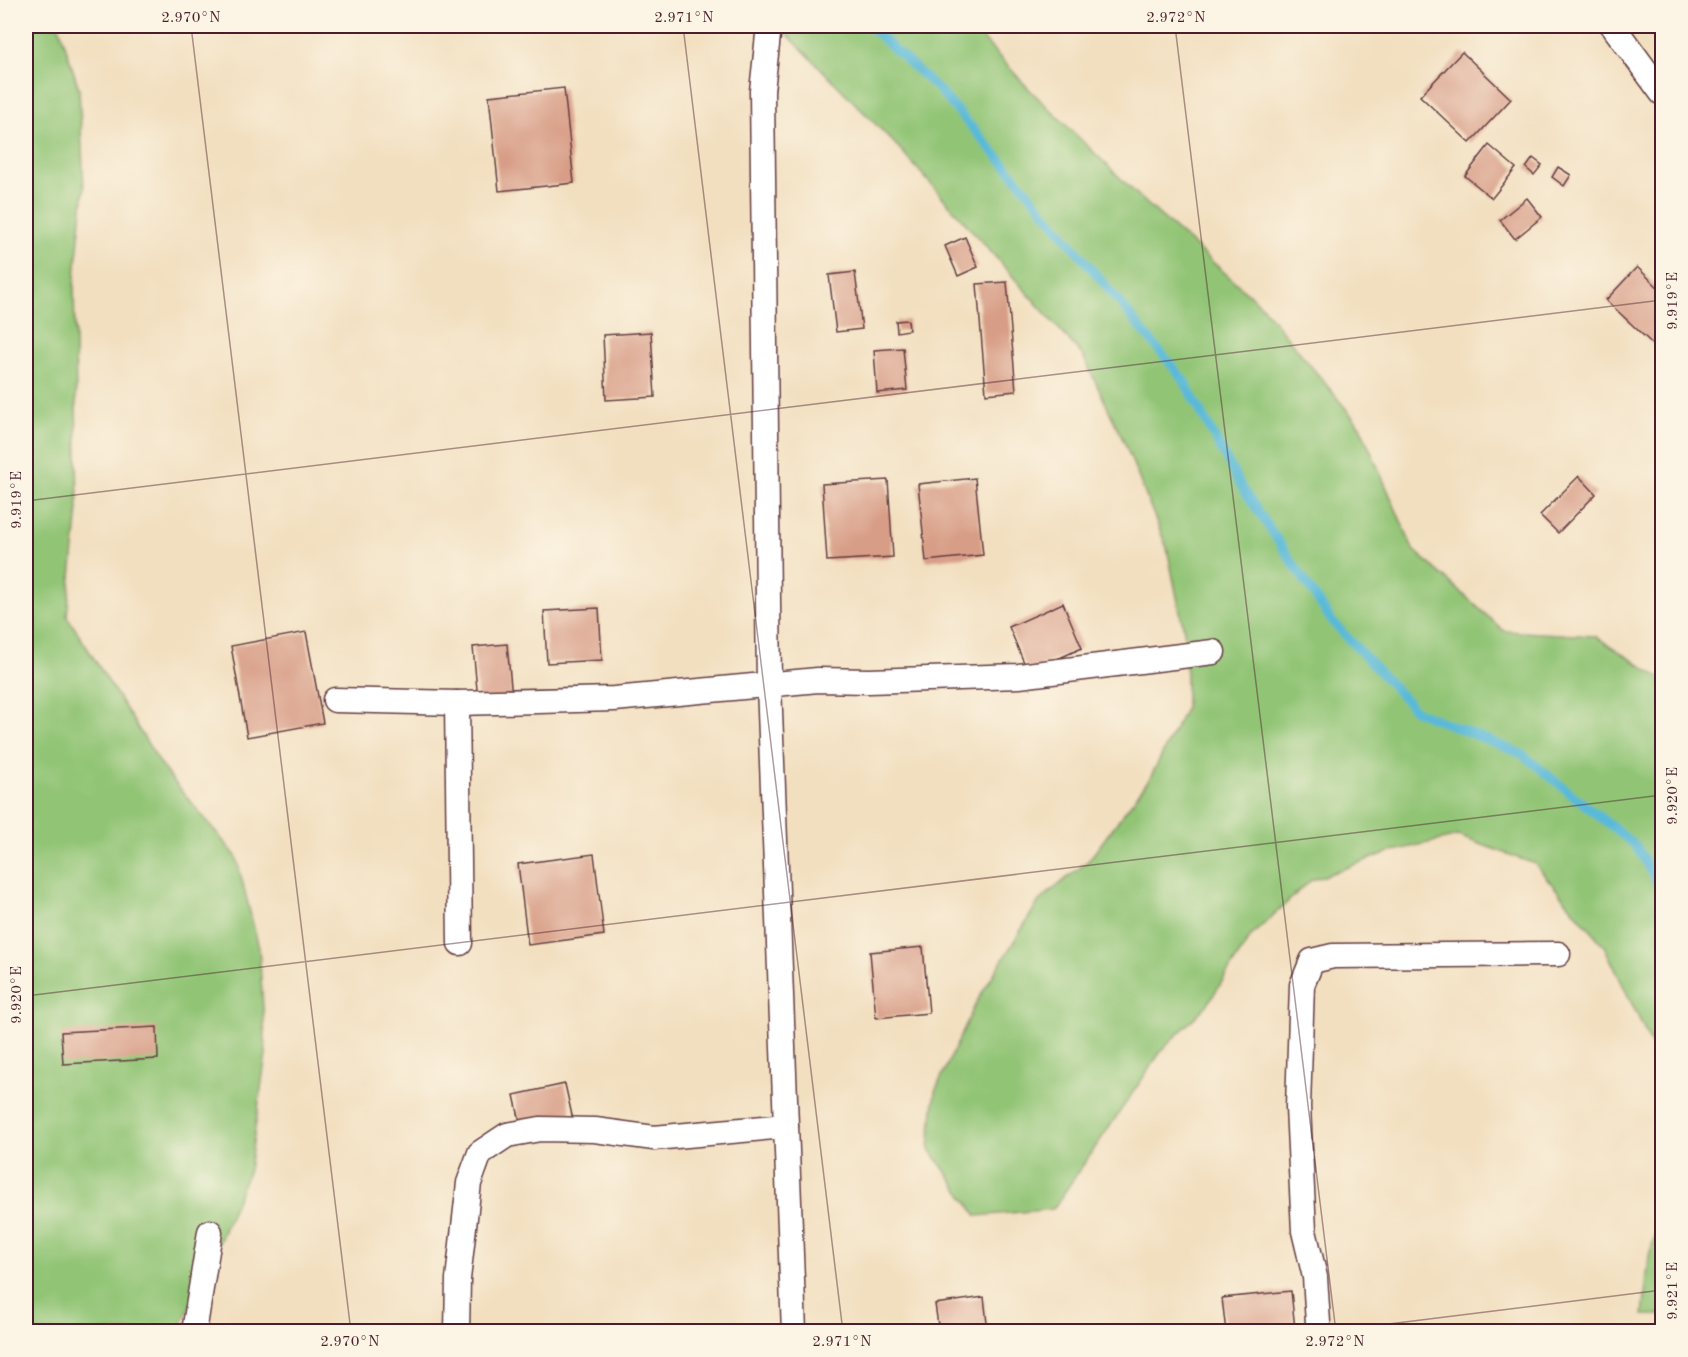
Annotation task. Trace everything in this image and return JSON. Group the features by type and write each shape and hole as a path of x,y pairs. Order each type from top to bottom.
{"street":[{"path":"770,26 762,91 769,685 794,1332"},
{"path":"1613,26 1662,93"},
{"path":"335,700 457,703 614,699 818,680 869,681 1019,676 1213,652"},
{"path":"457,703 460,943"},
{"path":"1316,1332 1318,1323 1315,1277 1304,1231 1298,1107 1302,985 1312,961 1332,956 1558,954"},
{"path":"457,1332 458,1278 469,1183 480,1154 507,1135 540,1129 595,1130 654,1138 786,1126"},
{"path":"194,1332 210,1232"}],"green space":[{"path":"26,26 59,26 79,89 84,189 74,286 78,509 67,616 165,771 236,856 259,948 266,1054 249,1170 206,1274 178,1331 26,1331"},
{"path":"779,26 971,26 1029,89 1145,202 1261,305 1360,426 1413,549 1504,631 1595,636 1662,679 1662,1066 1604,946 1535,864 1458,836 1389,852 1310,881 1251,936 1207,1005 1162,1050 1053,1209 977,1216 929,1148 935,1091 977,1001 1039,901 1089,860 1150,778 1186,707 1186,641 1167,548 1125,444 1083,356 899,148"},
{"path":"1662,1211 1662,1315 1643,1315 1649,1256"}],"building":[{"path":"1462,52 1511,99 1470,143 1420,96"},
{"path":"564,88 574,183 499,191 489,96"},
{"path":"1489,145 1516,168 1492,198 1465,176"},
{"path":"1533,158 1542,165 1534,175 1526,168"},
{"path":"1558,167 1571,175 1564,186 1552,177"},
{"path":"1527,198 1542,217 1515,239 1500,220"},
{"path":"965,237 978,267 958,276 945,246"},
{"path":"1637,267 1662,291 1662,353 1606,300"},
{"path":"855,272 862,329 836,332 829,275"},
{"path":"1007,282 1016,391 986,394 977,284"},
{"path":"908,320 909,330 897,332 896,321"},
{"path":"651,332 655,397 606,400 603,335"},
{"path":"903,348 907,390 877,393 874,350"},
{"path":"1579,476 1596,494 1558,533 1540,515"},
{"path":"975,478 983,555 926,561 918,484"},
{"path":"888,480 893,557 827,561 822,484"},
{"path":"1063,603 1082,648 1028,672 1009,627"},
{"path":"599,608 602,660 547,663 544,611"},
{"path":"306,632 323,723 247,737 231,646"},
{"path":"507,644 512,697 478,700 473,647"},
{"path":"594,854 604,935 528,945 518,864"},
{"path":"923,947 929,1013 876,1018 870,952"},
{"path":"157,1027 158,1059 63,1064 61,1032"},
{"path":"565,1084 573,1120 522,1131 514,1095"},
{"path":"1291,1291 1295,1329 1274,1332 1226,1332 1222,1298"},
{"path":"984,1297 988,1332 939,1332 935,1304"}],"waterway":[{"path":"869,26 939,90 1013,174 1183,379 1238,481 1331,620 1416,711 1522,754 1636,846 1662,891"}]}
